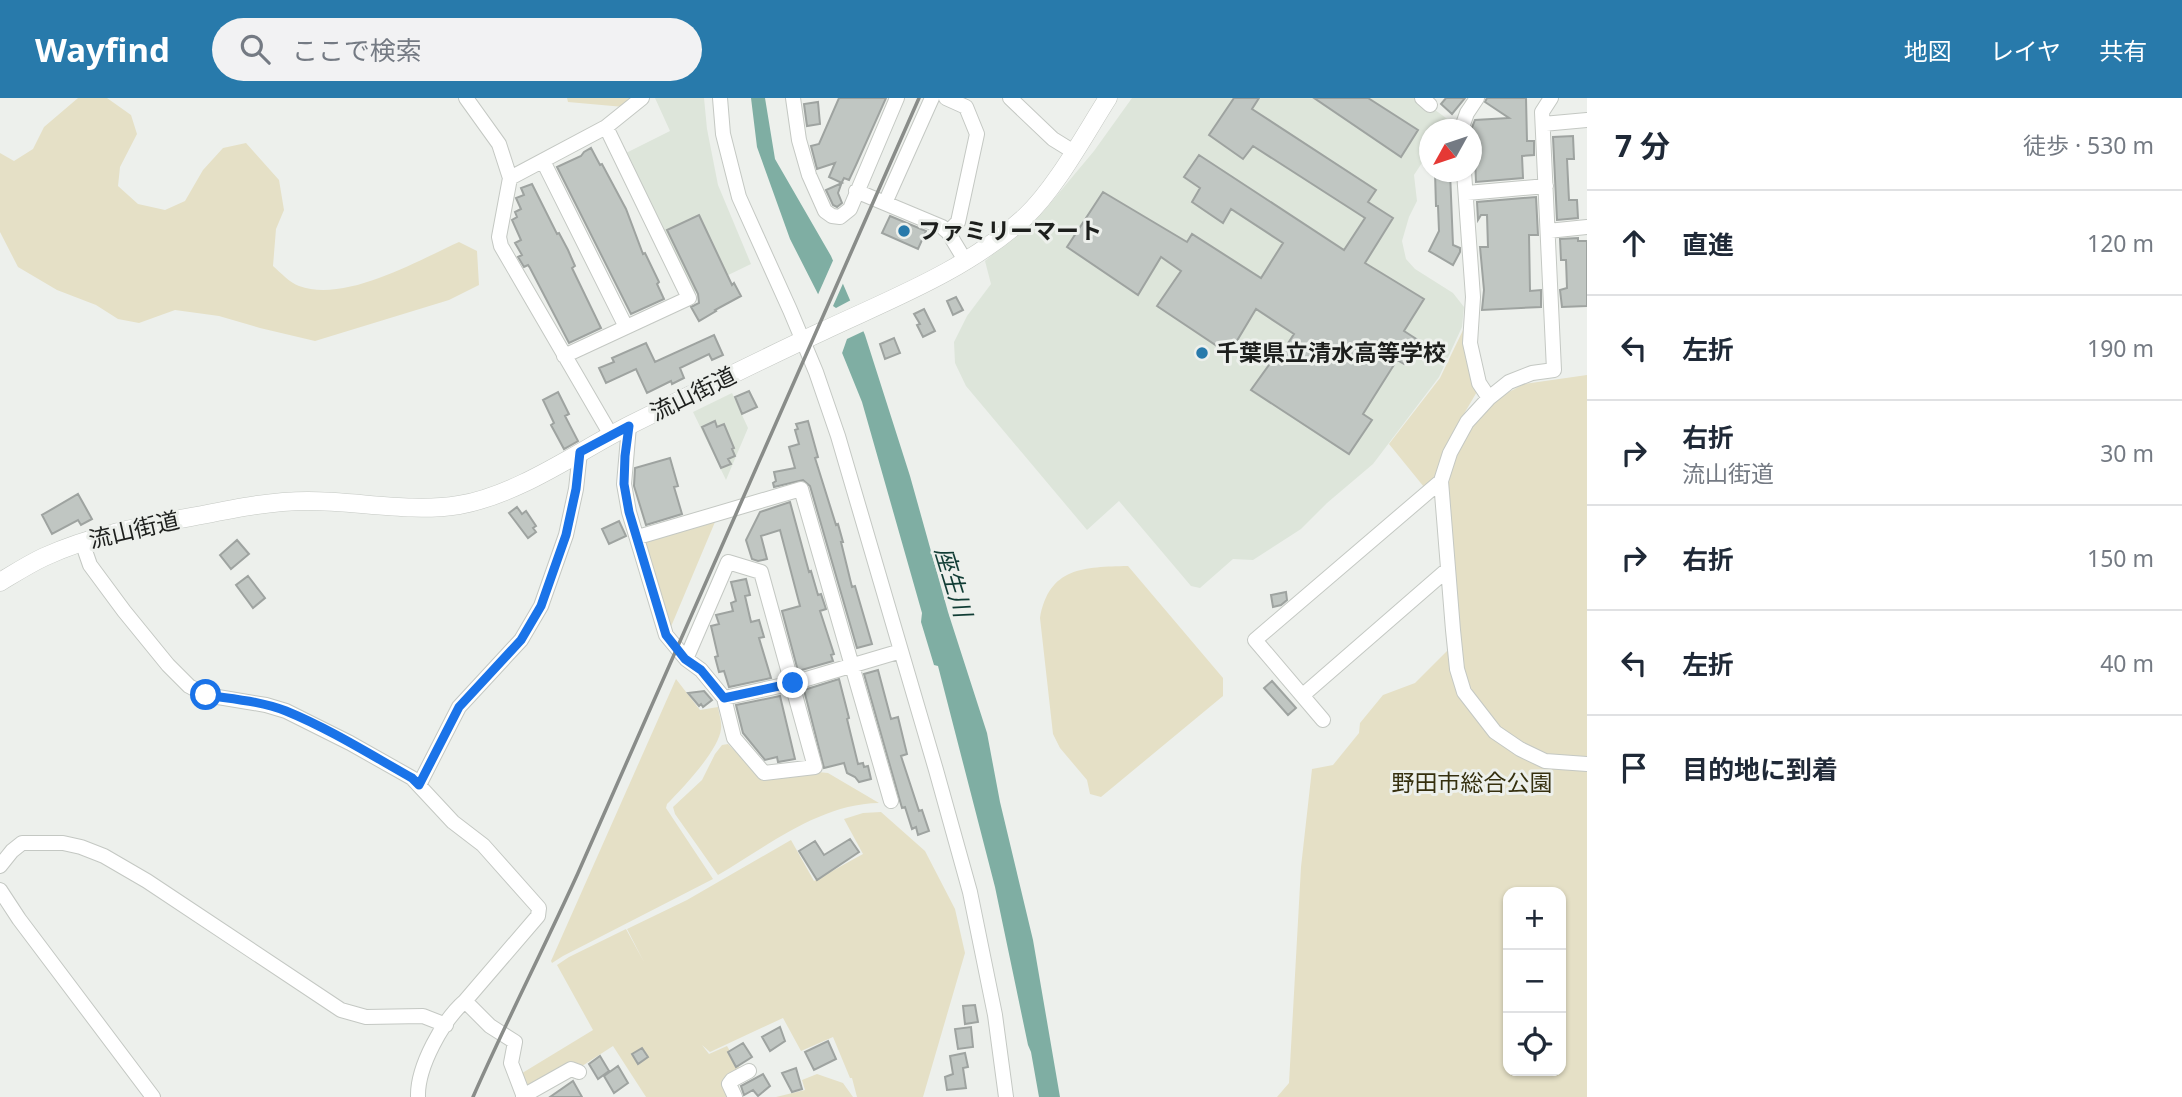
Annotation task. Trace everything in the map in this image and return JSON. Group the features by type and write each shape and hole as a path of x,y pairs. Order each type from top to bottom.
{"main road":[{"name":"流山街道","path":"0,582 43,558 82,542 148,525 284,501 334,501 430,508 460,505 493,497 629,426 966,262 1024,218 1039,202 1108,98"}],"street":[{"path":"466,98 499,144 510,178 499,237 501,246 611,435"},
{"path":"510,178 606,127 642,98"},
{"path":"720,98 723,134 739,197 810,337 970,892 995,1015 1006,1097"},
{"path":"793,98 799,139 809,175 825,211 840,217 850,209 897,98"},
{"path":"885,203 932,98"},
{"path":"946,98 966,107 977,134 958,222 948,232"},
{"path":"1010,98 1053,139 1074,152"},
{"path":"1465,119 1477,98"},
{"path":"1551,98 1542,112 1554,370 1532,373 1509,382 1489,398 1456,438 1441,481 1458,669 1464,692 1495,732 1520,749 1545,761 1587,764"},
{"path":"1543,124 1587,120"},
{"path":"564,356 689,298 606,127"},
{"path":"542,161 626,327"},
{"path":"1465,182 1473,297 1470,343 1479,383 1489,398"},
{"path":"1467,193 1546,186"},
{"path":"856,191 942,227 948,232 966,262"},
{"path":"1548,231 1587,227"},
{"path":"629,426 624,484 629,512 666,635 685,659 701,670 724,698 734,738 764,773 815,767 761,572 729,562 685,659"},
{"path":"419,785 459,707 521,640 541,606 566,535 576,489 580,452"},
{"path":"1323,720 1255,640 1441,481"},
{"path":"638,537 802,489 891,801"},
{"path":"82,542 90,565 124,611 168,665 189,686 206,695 286,711 351,743 412,778 453,822 483,845 540,908 538,916 455,1009 425,1059 418,1097"},
{"path":"1303,695 1448,569"},
{"path":"724,698 793,683 901,651"},
{"path":"0,866 22,843 63,843 81,847 104,856 147,881 341,1010 366,1017 423,1016 446,1025"},
{"path":"0,890 153,1097"},
{"path":"464,1001 491,1026 514,1042 512,1063 524,1096 571,1069 579,1072"},
{"path":"735,1097 729,1084 749,1071"}],"shaded area":[{"path":"655,98 704,98 718,185 751,264 691,293 624,154 670,131"},
{"path":"751,98 765,98 775,159 831,256 865,335 910,476 948,612 987,733 1000,802 1033,940 1060,1097 1039,1097 995,887 938,666 934,665 921,622 922,613 862,402 819,296 790,239 757,147"},
{"name":"千葉県立清水高等学校","path":"1132,98 1419,98 1447,119 1419,119 1419,167 1414,175 1417,201 1402,241 1406,259 1415,269 1453,293 1464,307 1462,327 1439,377 1373,464 1301,529 1253,560 1233,559 1200,588 1191,586 1119,501 1087,530 966,386 955,363 954,342 967,316 991,284 985,261 1043,212 1094,151"},
{"path":"732,393 748,428 726,480 693,412"}],"green space":[{"path":"78,98 107,98 131,115 137,134 120,167 118,186 138,204 165,210 185,201 203,170 223,148 246,143 279,180 284,210 276,229 273,266 296,285 317,290 359,285 402,269 459,242 477,251 479,285 449,300 315,341 219,316 175,310 139,323 118,319 96,305 57,290 18,267 0,232 0,153 14,161 33,149 44,127"},
{"path":"567,98 632,98 624,107 568,102"},
{"path":"1464,328 1478,390 1448,441 1439,475 1424,487 1389,444 1440,378"},
{"name":"野田市総合公園","path":"1587,375 1587,1097 1277,1097 1289,1083 1301,867 1312,769 1333,765 1359,733 1360,723 1383,695 1415,683 1461,637 1448,489 1452,463 1462,438 1494,400 1524,384"},
{"path":"715,522 670,629 643,541"},
{"path":"1128,566 1223,678 1223,696 1101,797 1090,794 1087,780 1060,748 1053,734 1040,618 1051,589 1060,579 1083,569"},
{"path":"676,679 700,710 718,707 721,729 719,738 699,769 666,808 713,879 552,963 551,961"},
{"path":"728,744 761,778 828,773 879,803 857,805 815,819 795,828 718,875 675,814 673,807 702,780 715,754 722,745"},
{"path":"881,812 925,851 955,909 965,953 923,1097 857,1097 852,1078 833,1037 801,1051 783,1018 710,1052 702,1045 709,1054 727,1046 741,1070 729,1097 646,1097 613,1046 579,1068 531,1088 523,1087 519,1075 593,1030 557,965 626,929 644,962 627,929 687,900 791,840 814,881 863,854 844,819 863,813"},
{"path":"817,1074 843,1083 853,1097 776,1097 805,1090 802,1080"}],"pier":[{"path":"835,256 845,279 833,306 836,308 851,300 864,331 847,339 840,359 816,299"}],"building":[{"path":"839,98 886,98 849,180 844,178 842,183 829,177 835,163 817,169 811,146 819,144"},
{"path":"1234,98 1259,98 1252,109 1376,190 1368,202 1393,218 1365,263 1424,299 1404,331 1418,340 1404,364 1397,360 1363,414 1372,420 1349,454 1251,390 1274,358 1277,360 1294,334 1256,309 1229,354 1157,306 1181,271 1161,257 1138,295 1067,247 1103,192 1187,242 1192,234 1261,278 1283,243 1231,209 1223,223 1192,202 1200,188 1184,177 1199,155 1344,250 1365,218 1253,146 1243,159 1209,135"},
{"path":"1314,98 1368,98 1418,130 1401,157"},
{"path":"1446,98 1465,98 1452,114 1441,104"},
{"path":"1487,98 1526,98 1527,141 1534,141 1534,155 1522,156 1523,178 1482,181 1482,120 1509,118 1485,102"},
{"path":"818,102 820,124 807,126 804,104"},
{"path":"1573,136 1574,159 1567,159 1569,200 1577,200 1578,218 1557,220 1553,137"},
{"path":"591,148 626,209 664,299 631,314 557,167 581,156"},
{"path":"1435,182 1450,182 1453,245 1460,248 1453,265 1429,251 1439,231"},
{"path":"842,183 838,193 842,203 837,207 833,205 826,190"},
{"path":"532,184 568,250 575,266 572,268 601,328 569,343 530,268 528,265 524,267 518,257 522,255 515,243 521,240 512,220 517,217 515,212 521,209 516,198 524,195 521,188"},
{"path":"1536,197 1538,235 1529,235 1530,291 1541,290 1541,307 1482,310 1484,290 1480,247 1488,247 1487,215 1481,215 1478,220 1477,202"},
{"path":"699,215 732,285 734,283 741,296 699,321 691,307 699,303 698,294 667,230"},
{"name":"ファミリーマート","path":"890,216 926,231 918,249 882,233"},
{"path":"1578,238 1578,241 1587,241 1587,306 1562,307 1560,290 1567,288 1566,260 1561,260 1560,239"},
{"path":"956,297 963,310 953,315 947,301"},
{"path":"924,309 935,331 923,337 914,314"},
{"path":"714,335 723,355 712,360 709,354 680,368 684,378 672,384 671,381 647,393 636,369 606,383 599,368 614,362 612,358 646,343 655,362"},
{"path":"894,338 900,353 885,359 880,344"},
{"path":"749,391 757,407 742,414 735,397"},
{"path":"558,392 569,414 565,416 578,441 564,449 551,425 554,423 543,400"},
{"path":"715,421 717,427 724,424 734,448 732,449 735,456 728,459 731,464 721,468 702,427"},
{"path":"808,421 818,457 815,458 843,542 852,587 855,586 872,644 857,648 810,486 803,480 774,487 773,483 776,481 774,472 795,468 789,447 799,444 796,424"},
{"path":"670,458 678,486 674,487 682,514 646,525 634,486 635,468"},
{"path":"78,494 92,519 81,525 78,520 52,534 42,515"},
{"path":"790,502 809,572 811,571 818,595 821,594 826,609 820,611 834,654 831,655 833,661 798,671 782,611 800,606 780,530 761,536 767,559 752,559 746,540 760,512"},
{"path":"517,507 522,514 526,511 536,526 533,528 536,532 528,538 509,513"},
{"path":"619,521 626,536 609,544 602,529"},
{"path":"237,540 249,554 231,569 220,555"},
{"path":"248,576 265,598 253,608 236,585"},
{"path":"746,579 750,595 745,596 751,622 759,620 764,637 759,638 771,678 729,687 724,671 719,672 711,626 719,624 716,615 733,611 731,603 736,601 731,582"},
{"path":"1286,592 1287,600 1273,607 1271,595"},
{"path":"878,670 891,719 898,717 907,754 901,756 919,811 922,810 929,831 918,835 916,827 912,829 905,807 902,808 864,674"},
{"path":"839,679 858,764 868,766 871,779 859,782 847,773 844,763 824,768 804,690"},
{"path":"1272,681 1296,708 1288,715 1264,688"},
{"path":"704,691 712,700 703,707 688,693"},
{"path":"780,696 795,759 778,762 777,757 765,760 743,733 736,705"},
{"path":"850,839 859,852 817,880 799,851 815,841 824,855"},
{"path":"975,1005 978,1022 965,1024 963,1006"},
{"path":"780,1027 785,1041 770,1051 762,1037"},
{"path":"971,1027 973,1047 958,1049 955,1029"},
{"path":"828,1041 836,1059 814,1070 805,1052"},
{"path":"743,1043 752,1057 736,1067 728,1052"},
{"path":"642,1048 648,1057 638,1064 632,1054"},
{"path":"965,1053 968,1067 963,1068 966,1088 947,1090 945,1077 953,1074 950,1056"},
{"path":"600,1056 609,1071 598,1079 589,1064"},
{"path":"618,1066 628,1083 614,1093 604,1076"},
{"path":"796,1068 802,1089 792,1092 782,1073"},
{"path":"763,1074 770,1086 758,1096 753,1090 744,1095 741,1086"},
{"path":"573,1081 582,1097 550,1097"}],"railway":[{"path":"473,1097 578,873 919,98"}],"place":[{"name":"ファミリーマート","path":"904,231"},
{"name":"千葉県立清水高等学校","path":"1202,353"}],"route":[{"path":"206,695 286,711 351,743 412,778 419,785 459,707 521,640 541,606 566,535 576,489 580,452 629,426 624,484 629,512 666,635 685,659 701,670 724,698 793,683"}],"water label":[{"name":"座生川","path":"953,582"}]}
